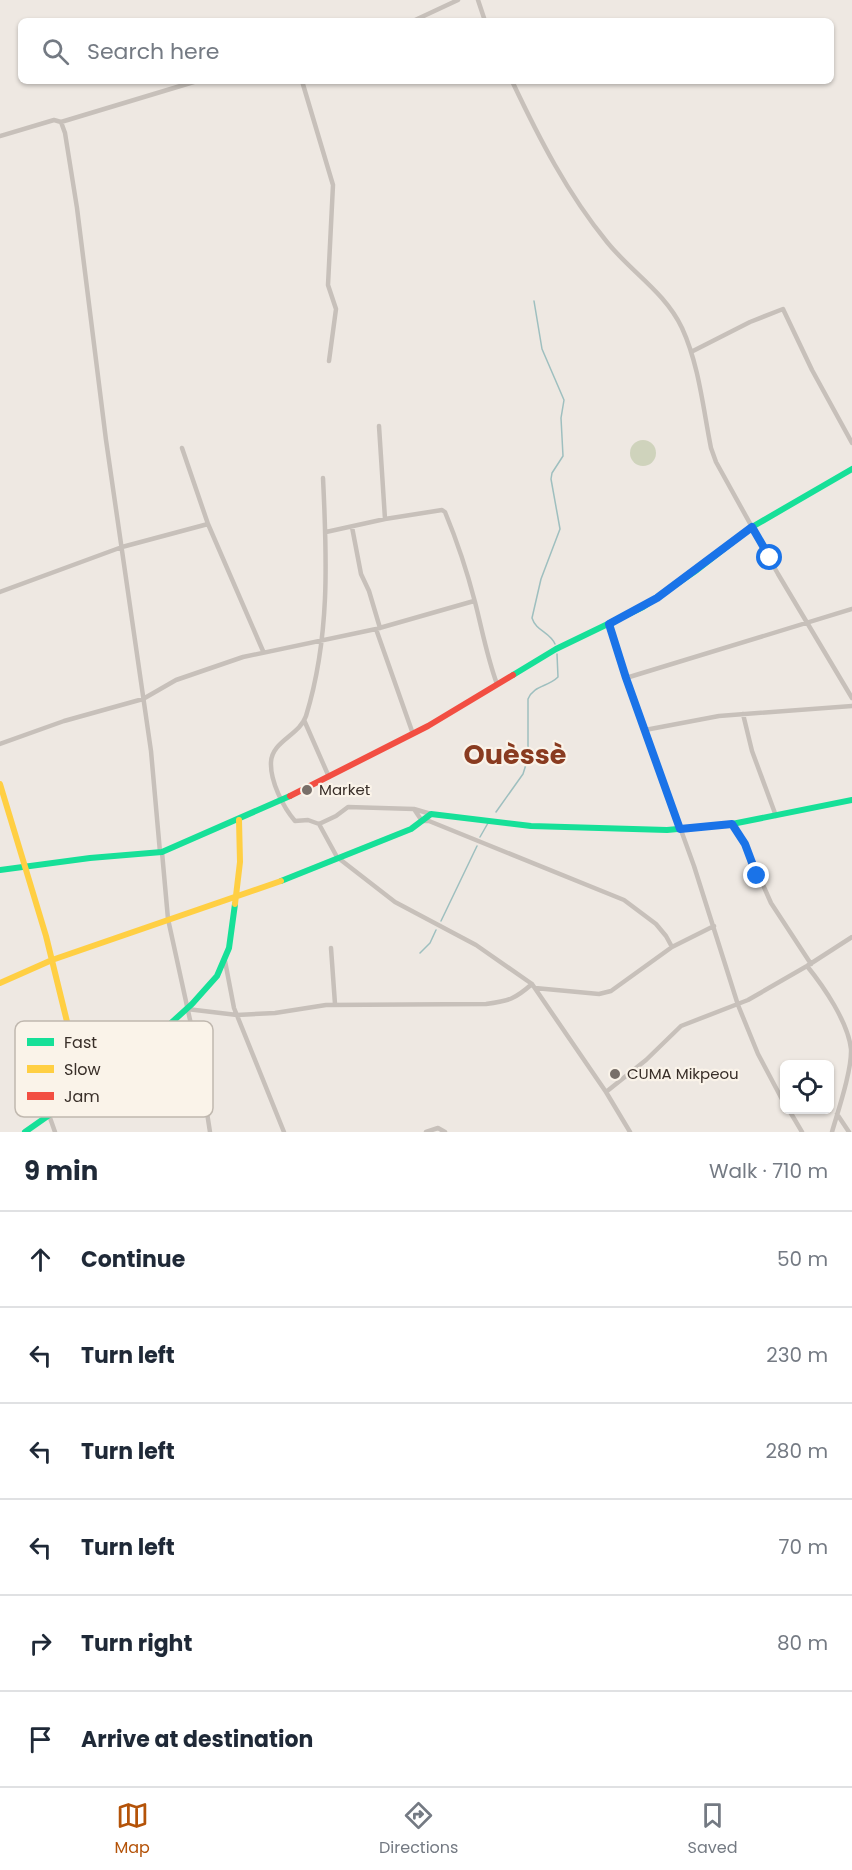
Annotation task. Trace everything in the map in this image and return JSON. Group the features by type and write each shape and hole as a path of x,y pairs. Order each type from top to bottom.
{"street":[{"path":"419,18 458,0"},
{"path":"478,0 484,18"},
{"path":"0,136 54,120 61,122 187,84"},
{"path":"303,84 333,185 328,285 336,309 329,361"},
{"path":"513,84 543,146 562,179 613,249 664,301 681,327 691,352 713,455 752,527 852,698"},
{"path":"61,122 65,133 77,208 151,751 168,919 190,1021"},
{"path":"691,352 750,322 783,309 812,370 852,443"},
{"path":"379,426 385,519"},
{"path":"183,448 208,524 263,651"},
{"path":"0,870 90,858 161,852 282,800 413,734 556,649 657,598 752,527 852,469"},
{"path":"323,478 326,532 323,641 304,720 276,748 272,757 271,768 282,800 295,821 308,820 320,824 337,857 395,902 476,945 533,986 606,1092 629,1131"},
{"path":"326,532 385,519 442,510 446,512 457,541 487,656 497,684"},
{"path":"0,592 122,547 208,524"},
{"path":"352,527 361,574 369,591 378,629 413,734"},
{"path":"0,744 64,721 143,699 176,680 263,651 378,629 474,601"},
{"path":"626,678 852,609"},
{"path":"609,624 714,926 738,1005 758,1054 780,1095"},
{"path":"645,730 694,720 743,714 852,706"},
{"path":"743,714 752,751 776,816"},
{"path":"304,720 329,777"},
{"path":"0,784 27,866 51,960 70,1021"},
{"path":"320,824 348,807 414,809 431,814 531,826 680,829 732,824 852,800"},
{"path":"414,809 422,821"},
{"path":"0,983 51,960 270,885 411,829 431,814"},
{"path":"173,1021 218,976 225,961 240,862 239,820"},
{"path":"422,821 429,821 624,900 656,924 672,947"},
{"path":"732,824 745,844 771,903 830,997 852,1051 832,1132"},
{"path":"187,1009 237,1015 275,1013 335,1004 486,1004 506,1002 533,986 559,992 604,993 619,986 672,947 714,926"},
{"path":"606,1092 646,1060 681,1026 738,1005 809,965 852,937"},
{"path":"331,948 335,1004"},
{"path":"225,961 237,1015 284,1132"},
{"path":"791,1114 802,1132"},
{"path":"837,1114 849,1132"},
{"path":"25,1132 46,1117"},
{"path":"50,1117 55,1132"},
{"path":"208,1117 210,1132"},
{"path":"426,1132 438,1128 445,1132"}],"green space":[{"path":"643,440 652,444 656,453 652,462 643,466 634,462 630,453 634,444"}],"waterway":[{"path":"534,301 542,349 564,400 561,418 563,456 552,473 551,479 560,529 541,579 532,618 555,644"},
{"path":"496,812 523,774 528,758 528,699 534,691 558,677 557,654"},
{"path":"480,837 488,823"},
{"path":"441,921 477,846"},
{"path":"420,953 430,943 436,930"}],"traffic: fast":[{"path":"513,675 556,649 643,607 697,570 752,527 852,469"},
{"path":"0,870 90,858 162,852 290,796"},
{"path":"281,881 411,829 431,814 531,826 667,830 732,824 852,800"},
{"path":"173,1021 217,976 229,948 235,904"},
{"path":"25,1132 46,1117"}],"traffic: slow":[{"path":"0,784 46,936 67,1021"},
{"path":"235,904 240,862 239,820"},
{"path":"0,983 52,960 281,881"}],"traffic: jam":[{"path":"290,796 428,726 513,675"}],"place":[{"name":"Market","path":"307,790"},
{"name":"CUMA Mikpeou","path":"615,1074"}],"district":[{"name":"Ouèssè","path":"515,755"}],"route":[{"path":"757,876 745,844 732,824 680,829 609,624 657,598 752,527 770,558"}]}
